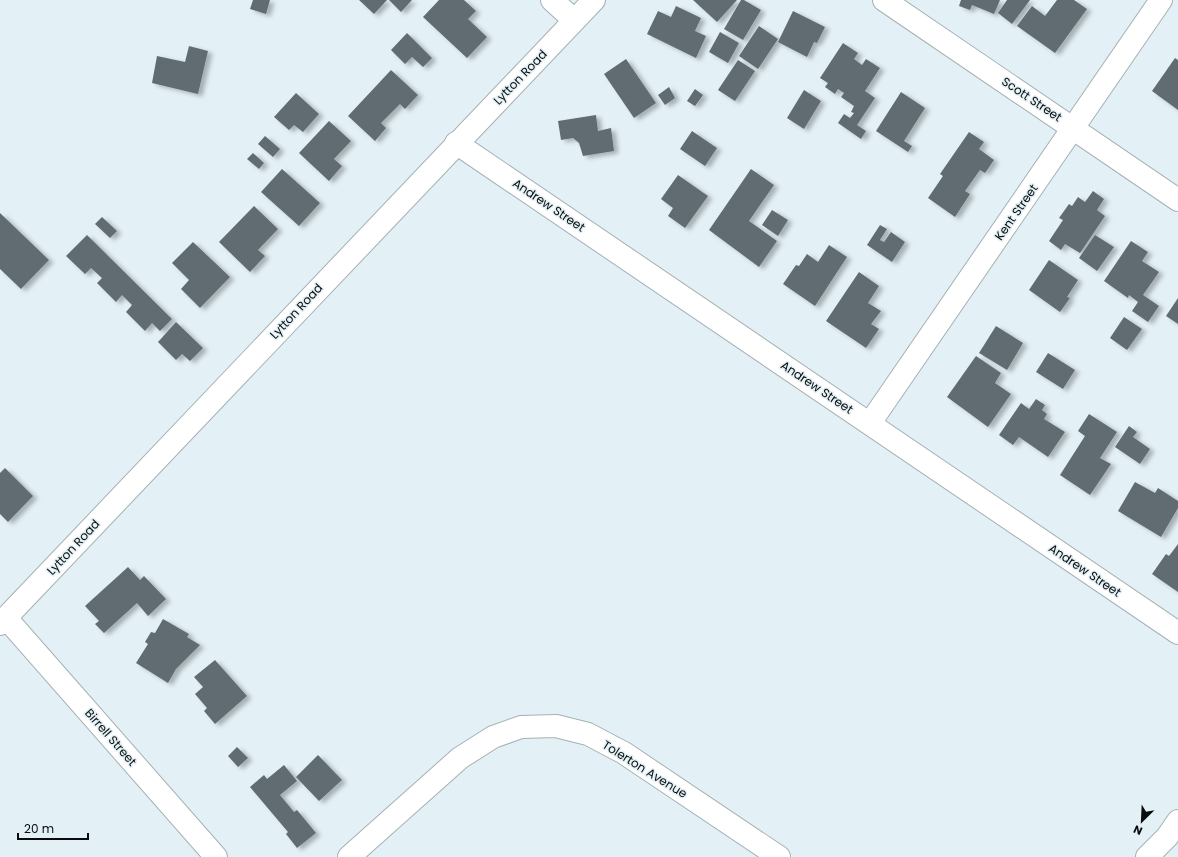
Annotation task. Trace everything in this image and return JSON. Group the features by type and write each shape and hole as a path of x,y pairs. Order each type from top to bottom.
{"street":[{"path":"552,0 574,20"},
{"name":"Lytton Road","path":"3,621 456,142 594,0"},
{"name":"Scott Street","path":"884,0 1178,200"},
{"name":"Kent Street","path":"870,423 1161,0"},
{"name":"Andrew Street","path":"456,142 1178,633"},
{"name":"Birrell Street","path":"3,621 216,857"},
{"name":"Tolerton Avenue","path":"349,857 460,758 493,737 521,727 556,726 588,734 624,753 779,857"},
{"path":"1147,857 1174,834"}],"building":[{"path":"253,0 270,0 266,14 250,9"},
{"path":"359,0 387,0 374,14"},
{"path":"389,0 412,0 401,12"},
{"path":"439,0 464,0 476,11 468,19 487,37 467,58 423,17"},
{"path":"693,0 737,0 717,22"},
{"path":"741,0 744,0 761,10 743,40 724,29"},
{"path":"961,0 1000,0 994,14 972,5 970,10 959,6"},
{"path":"1007,0 1030,0 1012,24 998,13"},
{"path":"1057,0 1074,0 1087,9 1055,53 1017,26 1032,6 1045,16"},
{"path":"676,6 701,18 695,31 706,36 696,58 647,34 658,11 671,17"},
{"path":"793,11 825,27 817,43 814,42 807,57 778,42"},
{"path":"759,26 778,39 758,69 739,56"},
{"path":"720,32 739,43 728,63 709,52"},
{"path":"407,33 432,58 423,67 412,57 405,64 391,50"},
{"path":"843,43 858,53 854,59 862,65 866,59 880,68 865,91 875,98 857,125 866,131 861,139 838,123 844,114 850,118 854,113 851,112 854,106 841,97 844,93 838,89 835,94 825,87 828,83 820,78"},
{"path":"189,46 208,51 198,94 152,83 157,56 185,62"},
{"path":"1175,58 1178,60 1178,110 1152,91"},
{"path":"626,59 656,103 634,118 604,74"},
{"path":"738,60 755,71 735,101 718,90"},
{"path":"391,70 418,95 405,109 400,104 381,123 386,128 375,141 348,116"},
{"path":"669,87 675,98 665,105 658,95"},
{"path":"695,89 703,95 695,106 687,101"},
{"path":"804,90 821,101 804,129 787,118"},
{"path":"901,92 925,108 904,141 912,146 908,152 876,131"},
{"path":"296,93 319,114 303,132 294,125 289,130 274,117"},
{"path":"596,115 598,131 611,128 614,151 583,156 579,143 573,138 561,140 558,121"},
{"path":"329,121 351,141 334,159 342,166 329,181 299,153"},
{"path":"692,131 717,148 705,166 680,149"},
{"path":"969,132 984,142 979,149 994,160 985,173 980,170 965,191 970,194 955,217 928,198 943,176 940,174"},
{"path":"265,136 280,149 273,157 258,144"},
{"path":"253,153 264,163 259,169 247,159"},
{"path":"282,169 320,203 299,226 261,192"},
{"path":"751,169 774,185 749,221 777,241 759,267 709,230"},
{"path":"678,175 708,196 685,228 668,216 673,208 661,199"},
{"path":"1093,191 1104,199 1097,210 1105,216 1080,253 1065,244 1061,250 1049,241 1063,220 1059,218 1069,204 1072,206 1078,197 1085,202"},
{"path":"254,206 278,229 258,250 265,256 250,272 219,242"},
{"path":"772,210 788,220 778,236 762,225"},
{"path":"0,213 49,260 21,289 0,269"},
{"path":"102,217 117,231 110,238 95,224"},
{"path":"880,225 887,229 880,240 884,242 891,232 905,242 892,262 867,245"},
{"path":"87,235 172,319 160,331 152,323 145,331 126,312 132,305 122,295 116,302 97,283 102,278 91,268 85,274 66,256"},
{"path":"1095,235 1114,247 1097,271 1079,258"},
{"path":"1131,241 1148,252 1142,261 1159,272 1143,295 1159,306 1148,322 1132,311 1138,302 1129,295 1128,298 1104,281"},
{"path":"193,242 230,277 200,308 181,289 189,280 172,263"},
{"path":"829,245 847,257 815,306 783,284 796,265 799,266 807,254 818,262"},
{"path":"1049,260 1078,280 1067,297 1070,298 1060,312 1029,290"},
{"path":"859,272 879,286 868,303 881,311 871,324 879,329 866,348 826,321"},
{"path":"1178,298 1178,324 1166,316"},
{"path":"1124,317 1142,329 1127,350 1110,338"},
{"path":"176,322 203,348 190,361 182,354 176,360 158,342"},
{"path":"996,326 1023,343 1007,370 979,353"},
{"path":"1048,353 1075,370 1063,389 1036,372"},
{"path":"976,356 1001,373 995,383 1011,394 988,427 947,397"},
{"path":"1036,399 1045,405 1042,410 1047,414 1044,419 1065,432 1048,457 1019,437 1013,445 999,435 1021,403 1029,409"},
{"path":"1089,414 1117,432 1100,458 1111,464 1090,495 1060,475 1085,436 1078,431"},
{"path":"1129,426 1137,432 1133,437 1150,449 1140,464 1115,447"},
{"path":"5,468 33,496 8,522 0,514 0,473"},
{"path":"1135,482 1155,493 1158,488 1178,501 1178,508 1161,537 1118,511"},
{"path":"1178,544 1178,592 1152,574 1166,554 1169,556"},
{"path":"128,567 140,580 144,576 166,599 148,616 137,603 104,633 95,624 99,621 85,606"},
{"path":"163,619 189,634 187,637 200,645 176,669 168,683 136,663 148,644 145,642 151,632 155,633"},
{"path":"215,660 247,696 215,724 204,711 207,708 195,694 203,687 194,677"},
{"path":"237,747 248,758 238,767 228,756"},
{"path":"318,755 342,780 319,801 296,777"},
{"path":"284,765 297,781 280,795 294,812 297,810 316,833 297,848 286,834 288,832 250,787 264,775 267,779"}]}
